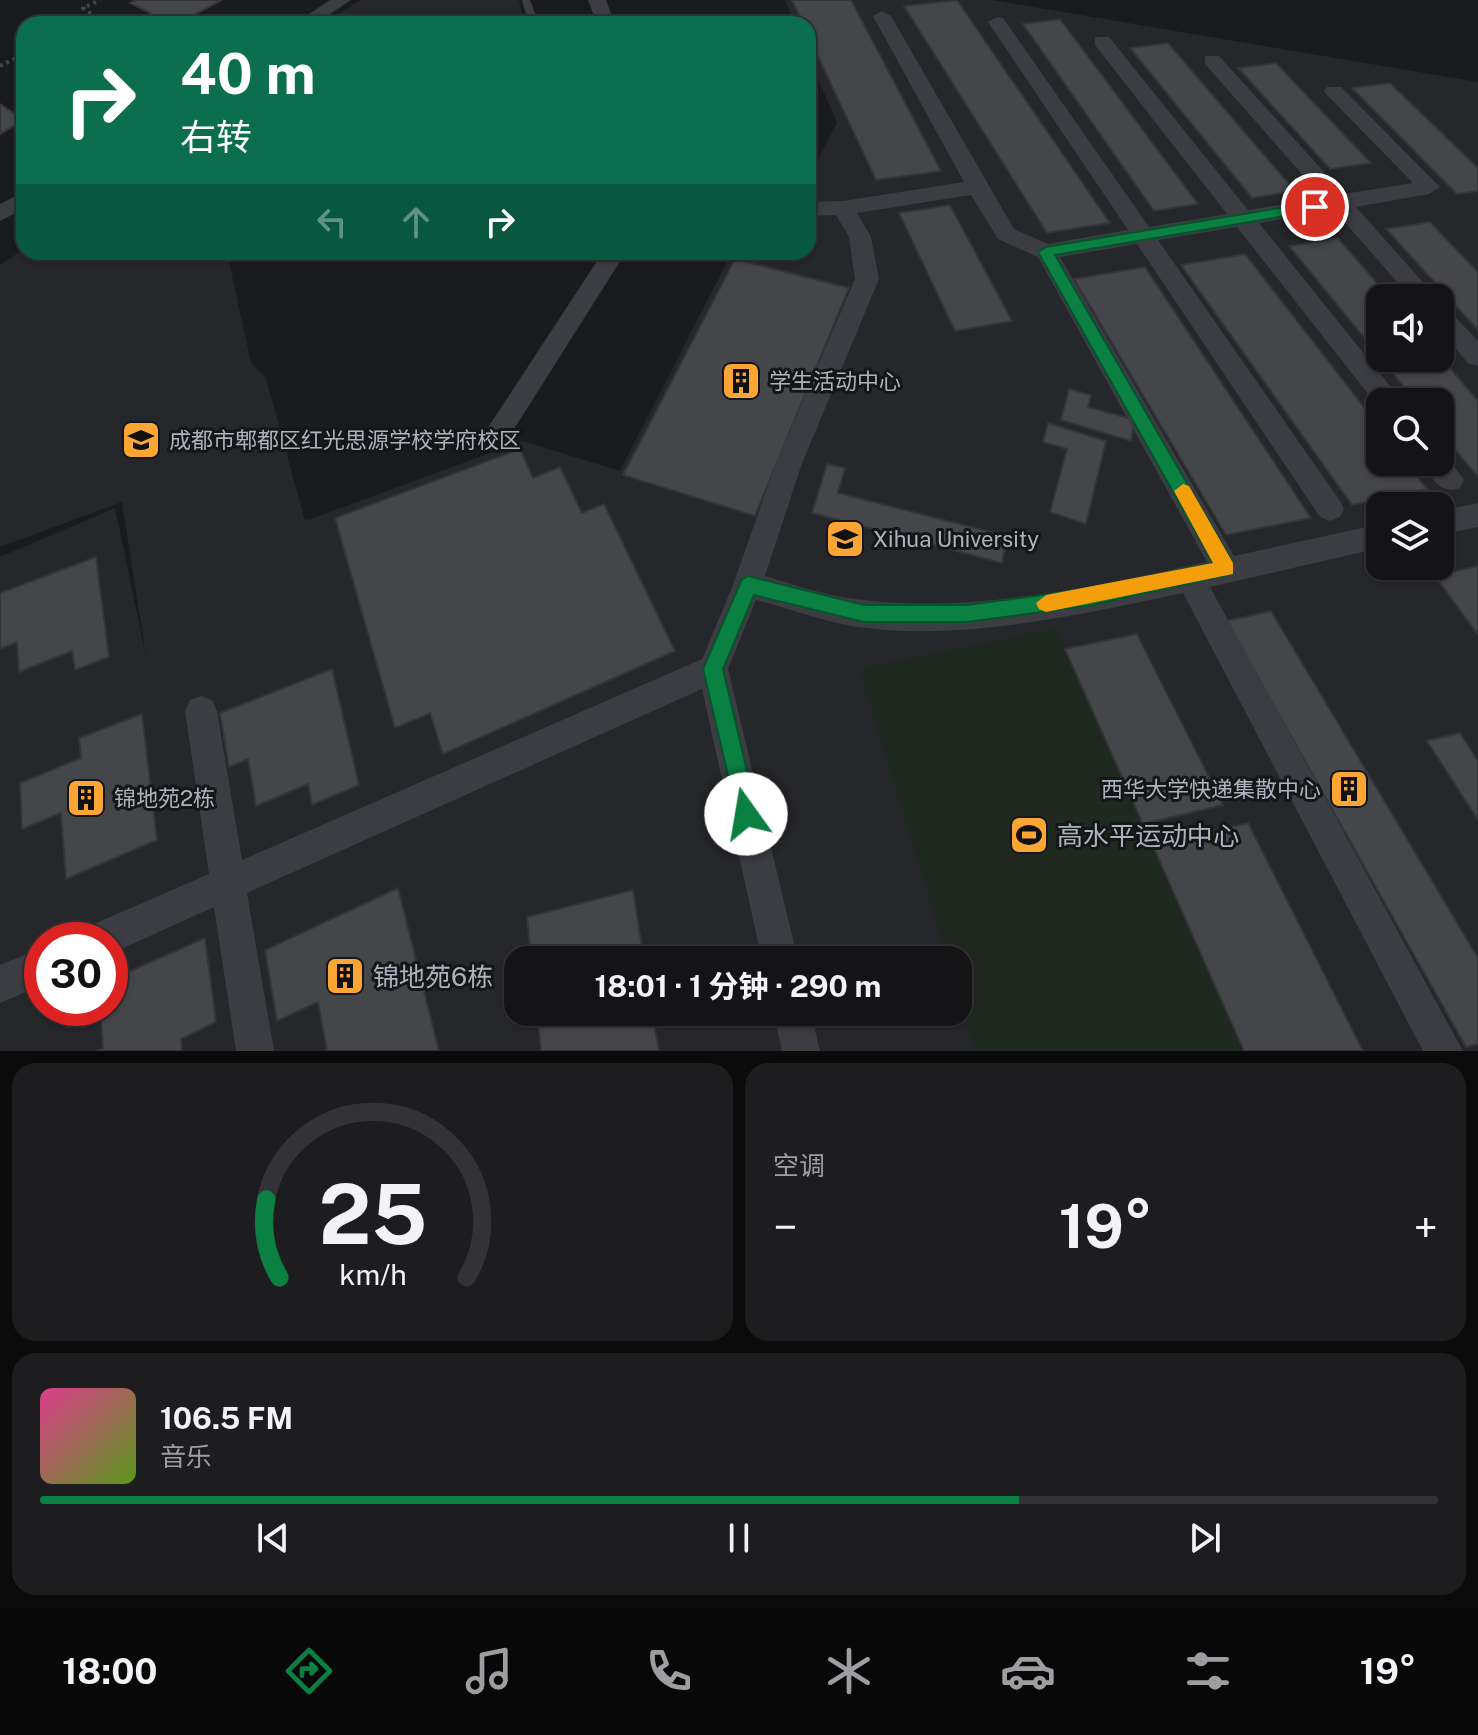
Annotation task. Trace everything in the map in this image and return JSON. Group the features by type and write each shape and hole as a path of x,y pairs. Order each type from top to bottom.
{"street":[{"path":"316,16 342,0"},
{"path":"882,16 1006,234 1046,252 1429,187 1334,91"},
{"path":"997,22 1330,509"},
{"path":"1102,41 1377,388"},
{"path":"1212,60 1412,284"},
{"path":"816,209 843,208 977,187"},
{"path":"777,946 713,669 748,585 788,466 867,279 860,237 843,208"},
{"path":"1046,252 1226,568"},
{"path":"498,433 610,260"},
{"path":"1454,330 1478,357"},
{"path":"1454,520 1478,515"},
{"path":"748,585 864,614 967,613 1087,598 1366,539"},
{"path":"1189,576 1444,1051"},
{"path":"128,928 713,669"},
{"path":"201,711 255,1051"},
{"path":"0,984 24,974"},
{"path":"795,1026 801,1051"}],"path":[{"path":"94,16 83,8 100,0"}],"shaded area":[{"path":"361,0 519,0 522,16 336,16"},
{"name":"Xihua University","path":"785,0 992,0 1478,82 1478,1051 0,1051 0,557 115,508 146,656 122,502 0,547 0,265 16,254 16,260 229,260 251,363 266,378 305,521 523,441 620,471 728,260 816,260 816,163 837,123 816,74 816,16 792,16"},
{"name":"高水平运动中心","path":"1056,628 1244,1051 976,1051 968,1026 972,1026 972,946 944,946 859,669"}],"building":[{"path":"136,0 222,0 192,16 144,16 150,13 130,3"},
{"path":"792,0 851,0 941,171 876,180 816,52 816,16 799,16"},
{"path":"957,0 1110,223 1047,233 904,6"},
{"path":"1060,19 1198,204 1154,211 1023,24"},
{"path":"1168,43 1295,191 1252,198 1130,48"},
{"path":"1276,63 1371,163 1330,169 1238,68"},
{"path":"1390,83 1478,168 1478,191 1457,194 1352,88"},
{"path":"0,104 16,115 16,125 0,134"},
{"path":"950,205 1012,321 955,331 899,213"},
{"path":"1430,222 1478,272 1478,330 1454,304 1454,284 1436,284 1386,229"},
{"path":"1338,238 1378,284 1366,284 1366,340 1289,246"},
{"path":"1245,254 1366,410 1366,476 1417,476 1427,489 1366,492 1366,502 1352,505 1181,265"},
{"name":"学生活动中心","path":"734,260 849,288 755,516 623,475"},
{"path":"1145,267 1311,518 1226,535 1074,279"},
{"path":"1392,372 1454,372 1478,401 1478,477 1454,448 1454,388 1405,388"},
{"path":"1069,389 1091,395 1088,407 1135,420 1131,441 1061,420"},
{"path":"1048,423 1106,441 1086,524 1050,512 1067,449 1043,442"},
{"path":"520,449 533,478 560,467 582,513 604,504 675,651 443,754 430,713 395,728 335,518"},
{"path":"827,464 845,468 838,493 1007,536 1002,563 812,513"},
{"path":"96,557 109,657 75,670 72,651 19,672 17,642 0,649 0,593"},
{"path":"1478,566 1478,635 1438,580 1454,580 1454,572"},
{"name":"西华大学快递集散中心","path":"1271,611 1478,958 1478,1044 1466,1047 1226,621"},
{"path":"1137,634 1223,805 1143,824 1065,649"},
{"path":"332,669 359,785 312,805 308,784 256,806 248,759 229,767 220,713"},
{"name":"锦地苑2栋","path":"142,714 157,840 66,879 61,813 22,829 20,783 81,758 79,738"},
{"path":"1460,733 1478,761 1478,820 1427,741"},
{"path":"1248,823 1363,1051 1244,1051 1153,846"},
{"name":"锦地苑6栋","path":"398,888 439,1051 327,1051 318,1002 277,1021 265,950"},
{"path":"633,890 642,946 530,946 527,917"},
{"path":"205,938 216,1022 181,1039 182,1051 96,1051 103,1048 101,1026 128,1026 128,972"},
{"path":"538,1026 655,1026 659,1051 541,1051"}],"slow traffic":[{"path":"1046,603 1087,598 1226,568 1183,491"}],"place":[{"name":"学生活动中心","path":"741,381"},
{"name":"成都市郫都区红光思源学校学府校区","path":"141,440"},
{"name":"Xihua University","path":"845,539"},
{"name":"西华大学快递集散中心","path":"1349,789"},
{"name":"锦地苑2栋","path":"86,798"},
{"name":"高水平运动中心","path":"1029,835"},
{"name":"锦地苑6栋","path":"345,976"}],"route":[{"path":"746,814 713,669 748,585 864,614 967,613 1087,598 1226,568 1046,252 1315,207"}]}
